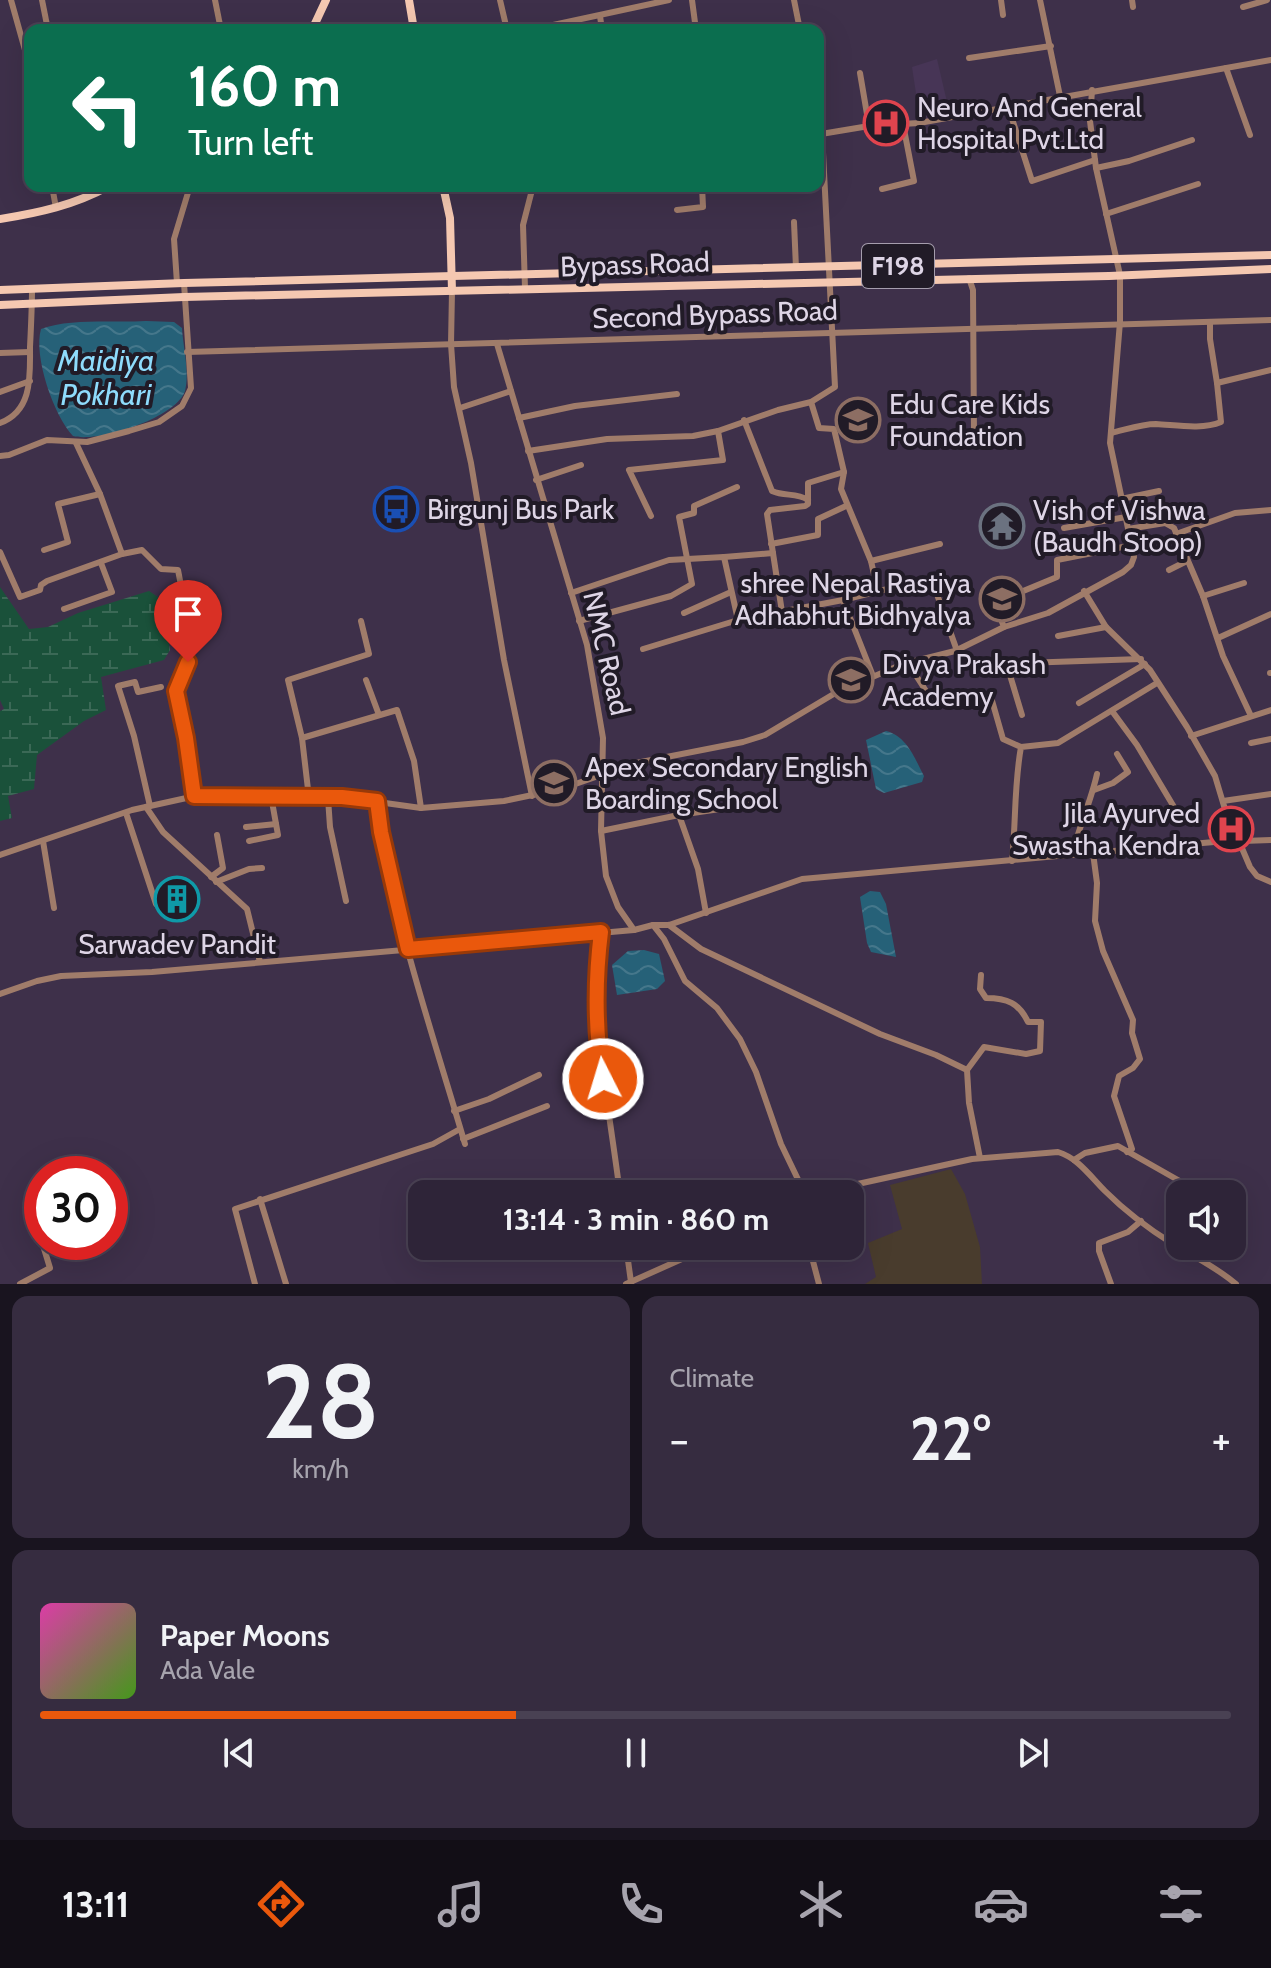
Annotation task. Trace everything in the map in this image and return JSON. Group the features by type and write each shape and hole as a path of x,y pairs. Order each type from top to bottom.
{"main road":[{"path":"315,24 326,0"},
{"path":"409,0 413,24"},
{"path":"0,218 56,208 99,192"},
{"path":"444,192 450,218 452,291"},
{"name":"Bypass Road","path":"0,290 1271,255"},
{"path":"1226,256 1226,270"},
{"name":"Bypass Road","path":"0,305 184,297 1271,269"}],"street":[{"path":"11,0 24,47"},
{"path":"42,0 47,24"},
{"path":"215,0 220,24"},
{"path":"500,0 506,24"},
{"path":"560,24 669,0"},
{"path":"692,0 695,24"},
{"path":"794,0 799,24"},
{"path":"1001,0 1003,15"},
{"path":"1040,0 1060,96"},
{"path":"1243,7 1267,0"},
{"path":"600,16 601,24"},
{"path":"969,58 1051,46"},
{"path":"824,133 903,124 1271,60"},
{"path":"1226,68 1250,135"},
{"path":"860,73 869,126"},
{"path":"0,855 148,806 194,796 328,798 421,808 532,796 636,763 743,742 765,735 837,692 873,676 911,661 955,651 1004,627 1048,613 1131,565 1133,545 1112,457 1111,433 1120,322 1120,275 1096,164 1090,121 1092,90"},
{"path":"1008,106 1032,181 1096,164 1129,161 1192,140"},
{"path":"882,189 914,181 903,124"},
{"path":"528,451 607,439 693,436 718,431 744,420 811,402 835,387 831,267 824,182"},
{"path":"1106,214 1198,184"},
{"path":"53,192 56,208"},
{"path":"89,192 90,197"},
{"path":"0,456 47,440 76,443 102,438 159,422 182,406 191,388 184,297 174,239 188,192"},
{"path":"525,288 523,225 531,192"},
{"path":"677,210 703,207 702,192"},
{"path":"794,222 796,268"},
{"path":"969,278 973,290 974,437"},
{"path":"0,423 7,421 20,408 27,396 32,289"},
{"path":"452,291 454,387 532,796"},
{"name":"Second Bypass Road","path":"451,344 1120,322 1271,320"},
{"path":"1111,433 1149,424 1174,427 1221,422 1210,322"},
{"path":"187,352 451,344"},
{"name":"NMC Road","path":"497,344 587,645 603,738 601,831 606,876 618,907 634,930"},
{"path":"0,353 30,352"},
{"path":"1217,383 1271,370"},
{"path":"0,392 30,381"},
{"path":"460,408 511,391"},
{"path":"519,418 575,406 677,394"},
{"path":"811,402 819,428 834,429 844,472 841,489 871,561 878,592"},
{"path":"744,420 772,491 782,495 798,494 808,500"},
{"path":"651,516 629,470 723,460 718,431"},
{"path":"76,443 100,494 122,554"},
{"path":"536,480 581,465"},
{"path":"782,612 768,511 805,506 808,483 844,472"},
{"path":"579,621 671,596 692,584 679,517 694,513 694,506 737,487"},
{"path":"1121,499 1159,491"},
{"path":"44,550 68,542 58,504 100,494"},
{"path":"771,544 818,535 818,519 846,506"},
{"path":"1176,534 1235,513 1271,510"},
{"path":"1064,528 1126,517"},
{"path":"1128,529 1171,524 1203,596 1223,656 1251,716"},
{"path":"871,561 940,544"},
{"path":"1004,627 996,607 999,601 1057,577 1057,560 1133,545"},
{"path":"0,552 20,597 40,590 47,581 122,554 142,550 161,569 178,570 189,627 188,662 176,691 194,796"},
{"path":"571,593 644,567 686,557 773,553"},
{"path":"724,557 738,620"},
{"path":"1169,570 1187,561"},
{"path":"64,609 112,592 101,563"},
{"path":"643,649 738,620 930,580 962,665 1143,661"},
{"path":"1203,596 1244,583"},
{"path":"1084,591 1106,627 1143,661 1215,776 1238,841 1257,876 1271,882"},
{"path":"684,613 731,592"},
{"path":"843,600 873,676"},
{"path":"1218,638 1271,614"},
{"path":"309,798 302,738 288,680 369,654 361,621"},
{"path":"1058,636 1106,627"},
{"path":"911,661 935,705"},
{"path":"1079,703 1143,661"},
{"path":"1006,662 1022,715"},
{"path":"366,680 379,715"},
{"path":"161,687 138,692 135,682 118,686 134,736 148,806 163,832 247,909 260,962"},
{"path":"991,697 1003,739 1021,747 1058,743 1157,683"},
{"path":"302,738 397,710 414,761 421,808"},
{"path":"1191,736 1271,710"},
{"path":"1112,711 1137,745 1174,807"},
{"path":"1251,743 1271,739"},
{"path":"1012,861 1017,818 1015,774 1021,747"},
{"path":"1094,790 1126,774 1127,769 1117,754"},
{"path":"1072,855 1097,774"},
{"path":"1223,801 1271,794"},
{"path":"249,841 278,835 271,796"},
{"path":"328,798 330,827 346,901"},
{"path":"377,801 381,832 408,949 464,1142 547,1106"},
{"path":"601,831 754,804"},
{"path":"126,813 156,904"},
{"path":"679,815 698,869 706,913"},
{"path":"246,827 276,824"},
{"path":"213,879 223,868 217,835"},
{"path":"0,994 61,976 260,962 669,925 802,879 1271,840"},
{"path":"43,841 54,908"},
{"path":"1093,853 1097,883 1095,921 1103,951 1133,1020 1132,1033 1140,1059 1133,1068 1119,1076 1114,1096 1132,1149 1127,1152"},
{"path":"247,859 249,869"},
{"path":"213,879 262,868"},
{"path":"653,925 664,939 685,981 717,1008 740,1039 798,1180"},
{"path":"669,925 701,949 880,1034 967,1070"},
{"path":"601,932 597,965 599,1057 618,1180"},
{"path":"980,1158 969,1103 967,1070 984,1047 1026,1054 1040,1051 1041,1022 1028,1022 1022,1010 1002,998 986,998 980,989 981,975"},
{"path":"454,1111 489,1099 539,1075"},
{"path":"255,1284 235,1209 433,1144 460,1129"},
{"path":"1074,1160 1085,1153 1118,1146 1178,1180"},
{"path":"864,1183 980,1158 1047,1151 1068,1155 1117,1203 1236,1284"},
{"path":"260,1199 286,1284"},
{"path":"1111,1284 1099,1243 1128,1232 1141,1221"},
{"path":"20,1284 50,1268 48,1260"},
{"path":"627,1260 628,1283 680,1260"},
{"path":"813,1260 819,1284"}],"shaded area":[{"path":"937,59 950,115 920,120 912,67"},
{"path":"951,1169 965,1194 980,1247 982,1284 865,1284 876,1277 868,1243 902,1229 890,1185"}],"green space":[{"path":"0,587 29,629 48,627 78,613 149,591 161,599 170,650 164,660 101,677 106,710 84,721 37,755 34,789 8,796 12,818 0,821 0,711 4,709 0,700"}],"water":[{"name":"Maidiya Pokhari","path":"79,322 174,322 182,328 187,368 185,391 179,401 152,419 117,432 100,436 73,436 59,415 47,385 40,354 41,329"},
{"path":"886,731 900,738 910,749 924,776 922,782 884,793 876,789 866,740"},
{"path":"870,891 880,892 886,904 896,957 871,952 867,943 860,897"},
{"path":"644,950 659,954 665,981 657,989 617,995 612,965 628,951"}],"place":[{"name":"Neuro And General Hospital Pvt.Ltd","path":"886,123"},
{"name":"Edu Care Kids Foundation","path":"858,420"},
{"name":"Birgunj Bus Park","path":"396,509"},
{"name":"Vish of Vishwa (Baudh Stoop)","path":"1002,526"},
{"name":"shree Nepal Rastiya Adhabhut Bidhyalya","path":"1002,599"},
{"name":"Divya Prakash Academy","path":"851,680"},
{"name":"Apex Secondary English Boarding School","path":"554,783"},
{"name":"Jila Ayurved Swastha Kendra","path":"1231,829"},
{"name":"Sarwadev Pandit","path":"177,899"}],"route":[{"path":"188,662 176,691 194,796 342,797 377,801 381,832 408,949 601,932 597,965 599,1057 603,1079"}]}
